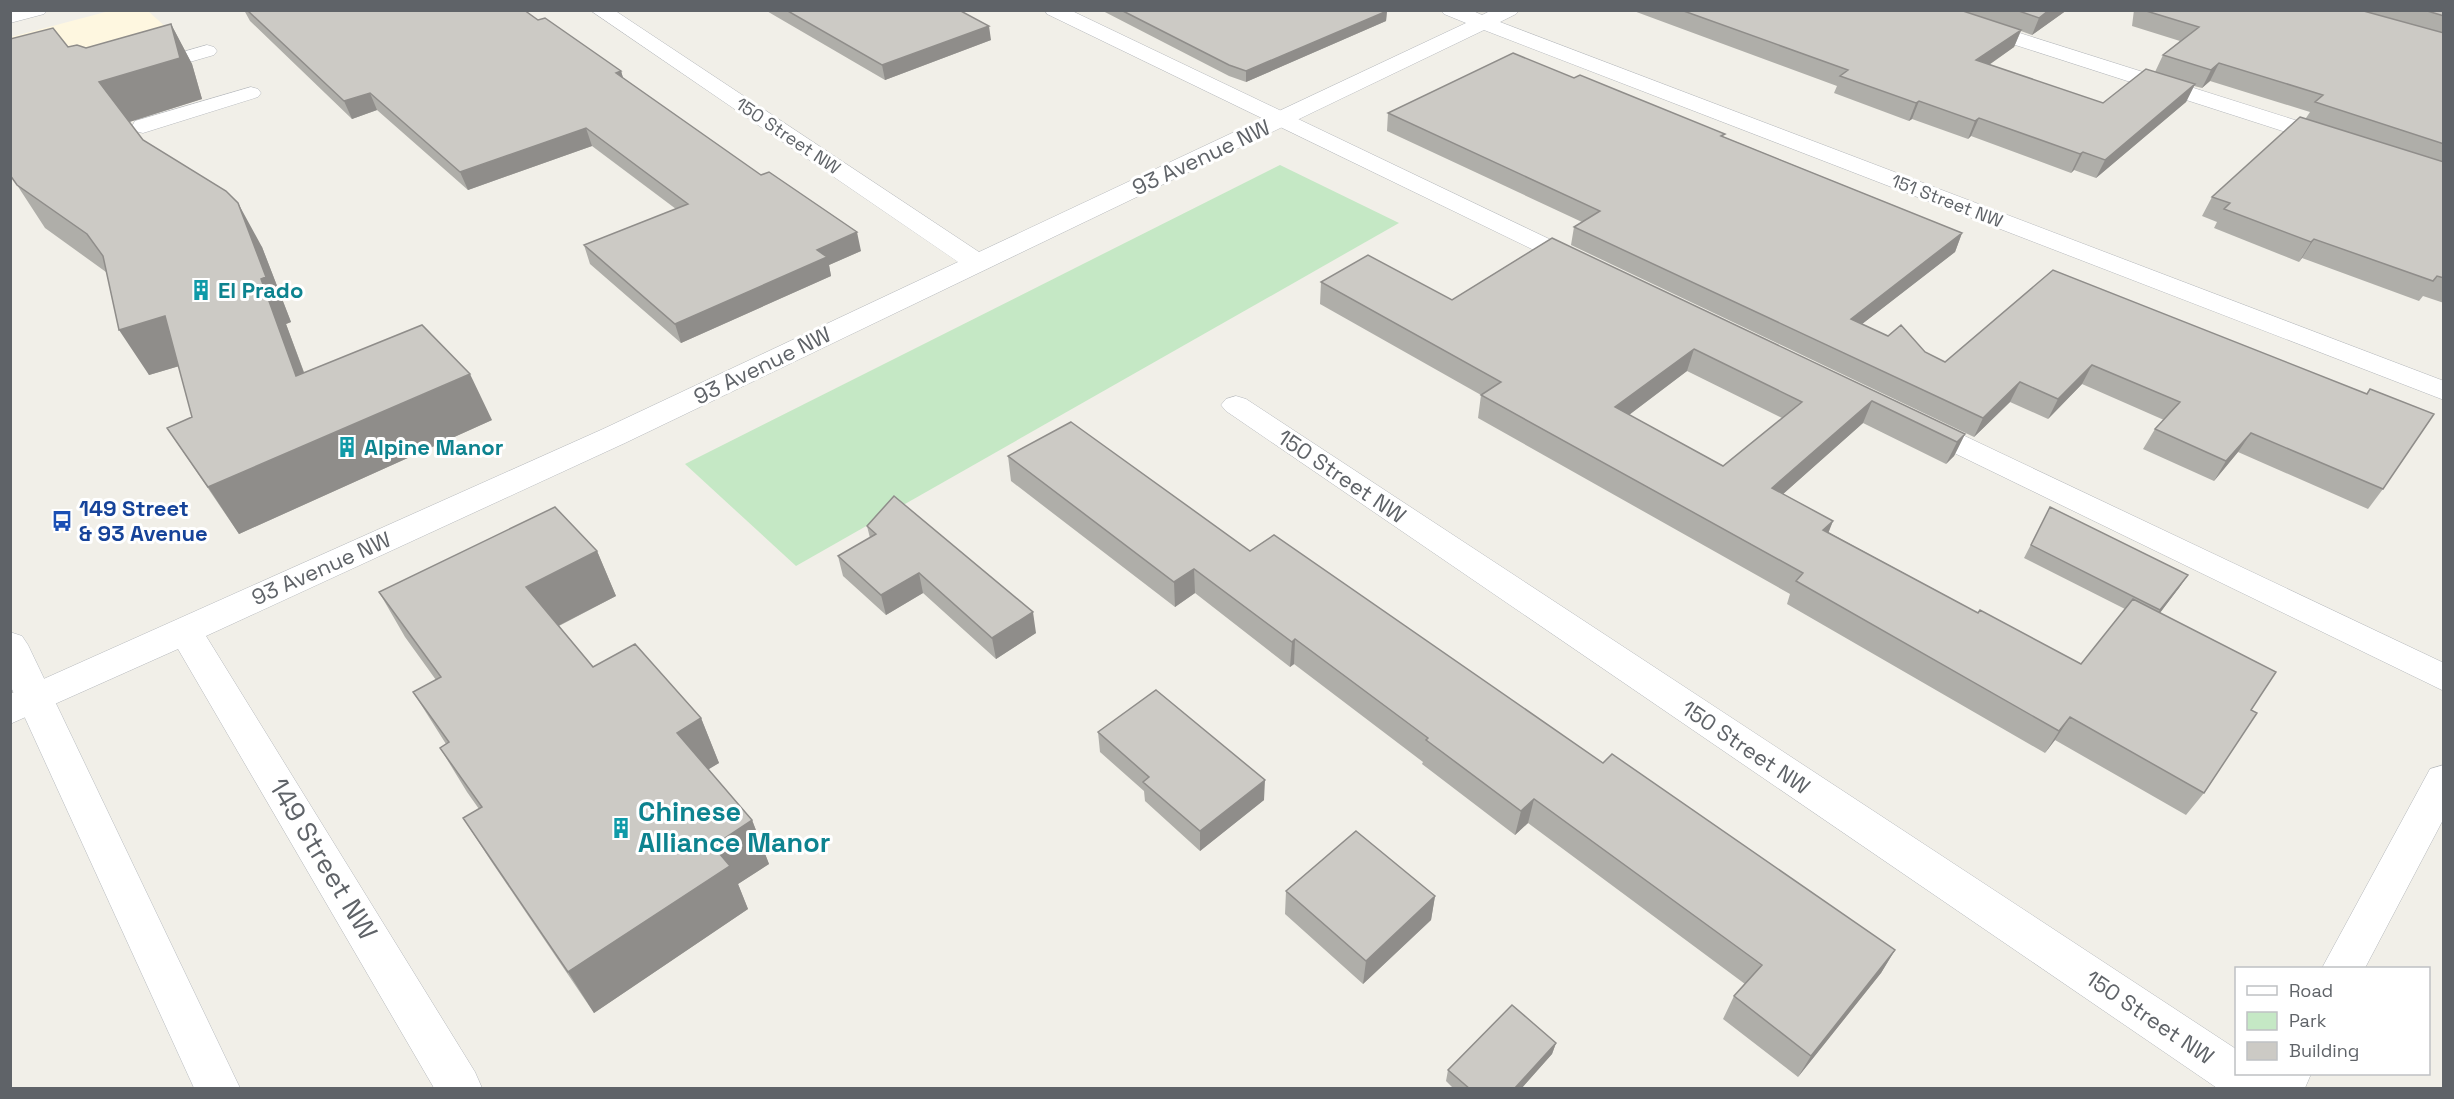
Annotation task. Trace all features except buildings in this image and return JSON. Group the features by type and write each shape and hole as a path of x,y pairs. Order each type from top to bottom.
{"street":[{"path":"10,17 37,10"},
{"name":"150 Street NW","path":"600,10 976,262"},
{"name":"151 Street NW","path":"1451,10 2444,391"},
{"name":"93 Avenue NW","path":"23,704 614,436 1509,10"},
{"name":"150 Street NW","path":"1236,405 2235,1075"},
{"name":"149 Street NW","path":"185,630 459,1089"},
{"path":"10,645 23,704 217,1089"},
{"path":"2344,967 2444,780"},
{"name":"150 Street NW","path":"2235,1075 2256,1089"},
{"path":"2280,1089 2287,1075"}],"lane":[{"path":"1054,10 1604,274"},
{"path":"1926,10 2354,147"},
{"path":"131,73 207,51"},
{"path":"143,126 251,93"},
{"path":"1905,419 2444,678"}],"shaded area":[{"path":"113,10 148,11 177,37 11,82 11,37"}],"green space":[{"path":"1280,165 1399,223 796,566 685,464"}],"place":[{"name":"El Prado","path":"201,290"},
{"name":"Alpine Manor","path":"347,447"},
{"name":"149 Street & 93 Avenue","path":"62,521"},
{"name":"Chinese Alliance Manor","path":"621,828"}]}
